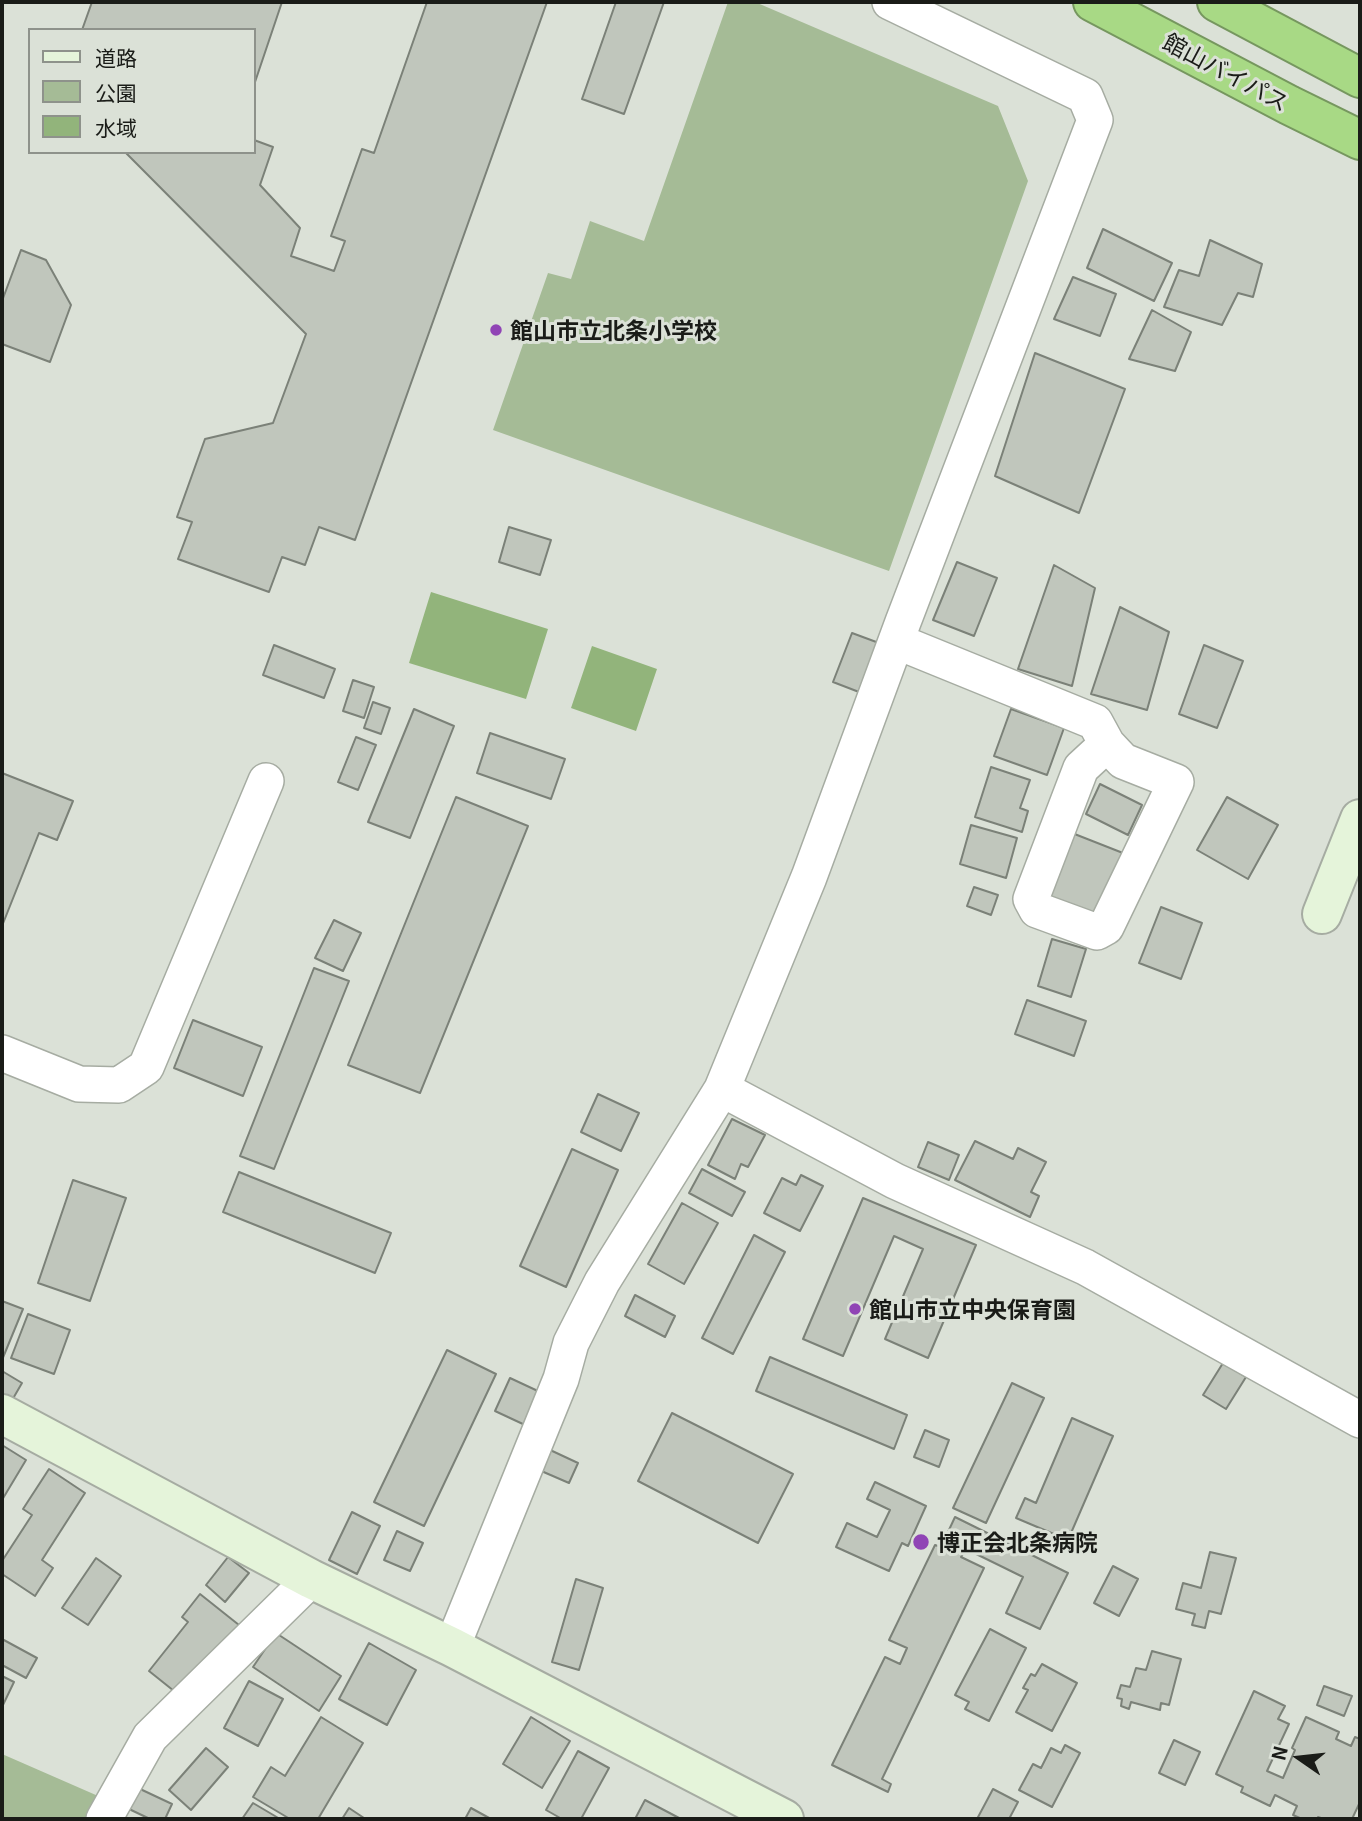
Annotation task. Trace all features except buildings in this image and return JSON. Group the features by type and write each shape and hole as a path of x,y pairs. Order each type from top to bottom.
{"highway":[{"name":"館山バイパス","path":"1093,2 1360,140"},
{"path":"1217,2 1360,78"}],"street":[{"path":"452,1647 561,1379 571,1343 602,1282 722,1089 809,877 1095,120 1085,96 890,2"},
{"path":"897,641 1095,722 1107,744 1123,761 1176,782 1106,927 1097,932 1037,910 1031,899 1082,768 1107,744"},
{"path":"2,1053 79,1084 119,1085 146,1067 265,781"},
{"path":"1322,914 1360,819"},
{"path":"722,1089 895,1181 1085,1266 1360,1420"},
{"path":"2,1414 311,1579 452,1647 740,1809 784,1819"},
{"path":"104,1819 150,1737 311,1579"}],"green space":[{"path":"728,2 755,2 998,106 1028,181 889,571 493,430 548,273 571,279 590,221 644,241"},
{"path":"2,1754 105,1799 98,1819 2,1819"}],"water":[{"path":"431,592 548,629 526,699 409,663"},
{"path":"592,646 657,669 636,731 571,708"}],"place":[{"name":"館山市立北条小学校","path":"496,330"},
{"name":"館山市立中央保育園","path":"855,1309"},
{"name":"博正会北条病院","path":"921,1542"}]}
